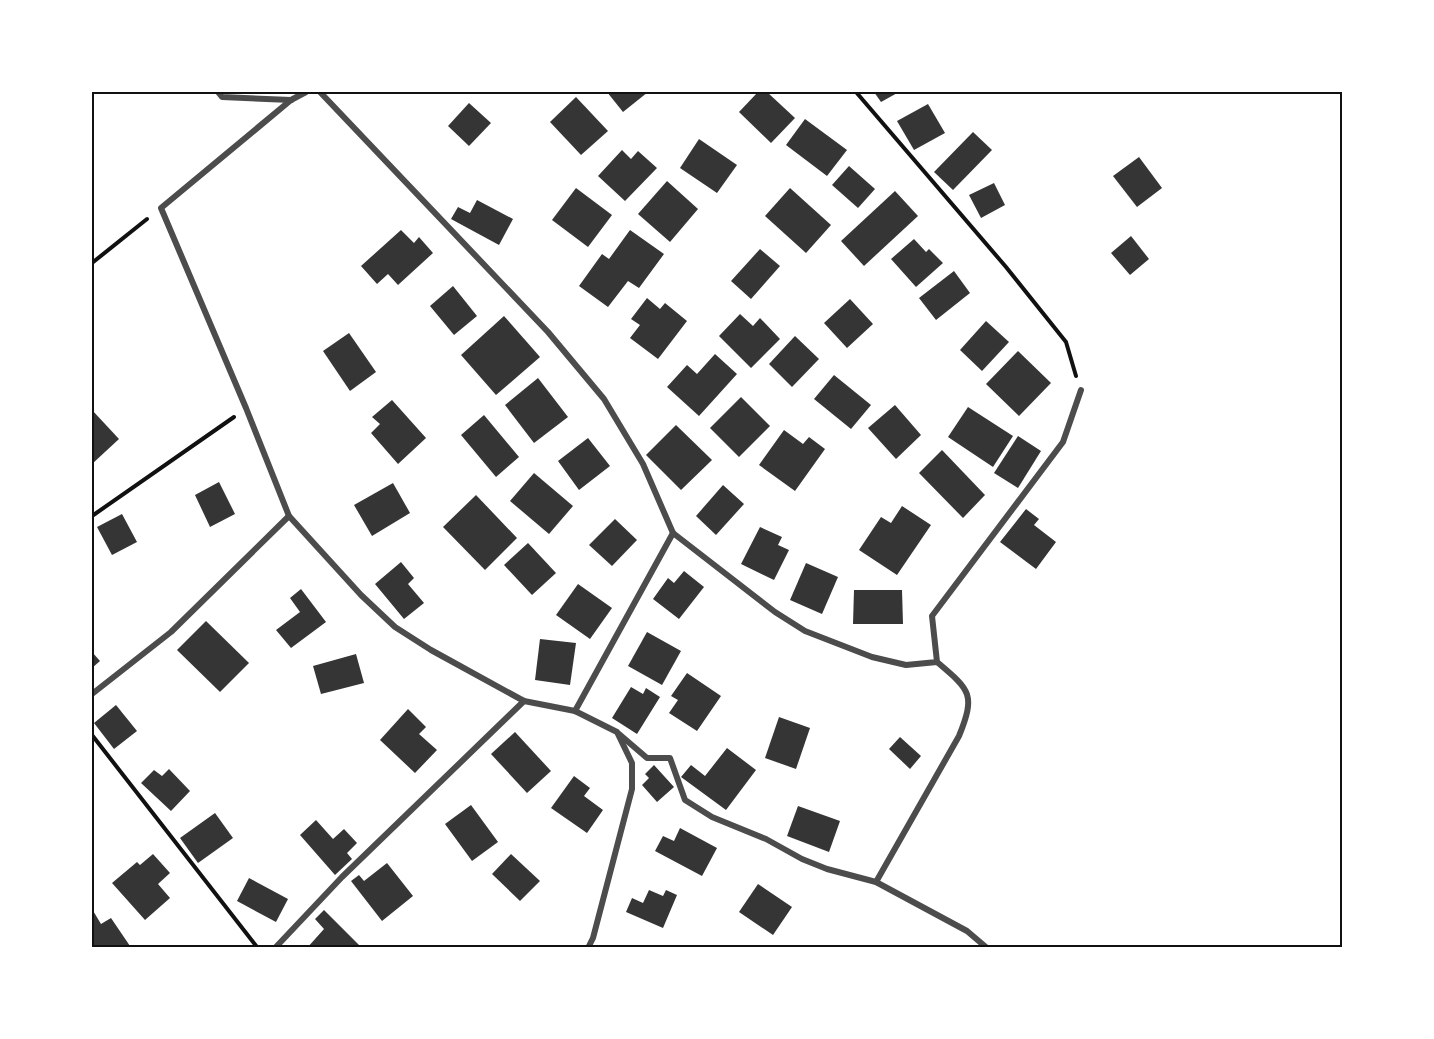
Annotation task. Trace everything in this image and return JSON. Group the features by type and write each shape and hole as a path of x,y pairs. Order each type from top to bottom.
{"street":[{"path":"218,92 222,97 291,100"},
{"path":"306,92 291,100 161,208 289,516 361,595 395,627 431,650 524,701 575,711 617,732 647,758 670,758 685,800 712,817 766,839 802,859 827,869 876,882 967,931 987,948"},
{"path":"320,92 548,332 604,399 643,464 673,533 775,612 806,631 884,660 906,665 937,662"},
{"path":"876,882 959,736 969,710 967,692 956,678 937,662 932,616 1063,442 1081,390"},
{"path":"92,694 171,632 289,516"},
{"path":"575,711 673,533"},
{"path":"275,948 342,877 524,701"},
{"path":"588,948 593,938 632,789 632,764 617,732"}],"path":[{"path":"856,92 1006,267 1066,342 1081,390"},
{"path":"92,263 161,208"},
{"path":"92,516 246,408"},
{"path":"92,735 258,948"}],"building":[{"path":"607,92 648,92 623,112"},
{"path":"758,92 767,92 795,118 771,143 739,112"},
{"path":"874,92 899,92 881,102"},
{"path":"576,97 608,131 581,155 550,122"},
{"path":"469,103 491,123 469,146 448,126"},
{"path":"928,104 945,133 914,150 897,121"},
{"path":"805,119 847,150 827,176 786,145"},
{"path":"973,132 992,150 953,190 934,172"},
{"path":"699,139 737,165 717,193 680,168"},
{"path":"622,150 631,159 638,151 657,168 625,201 598,176"},
{"path":"1139,157 1162,188 1137,207 1113,176"},
{"path":"849,166 875,189 858,208 832,185"},
{"path":"667,181 698,209 670,242 638,214"},
{"path":"994,183 1005,205 981,218 969,195"},
{"path":"576,188 612,215 588,247 552,220"},
{"path":"790,188 831,225 806,253 765,216"},
{"path":"895,191 918,216 864,266 841,241"},
{"path":"477,200 513,219 499,245 451,219 458,207 470,213"},
{"path":"401,230 414,243 419,237 433,253 398,285 388,274 377,284 361,266"},
{"path":"630,230 664,254 639,288 628,281 608,307 579,286 602,254 609,259"},
{"path":"1131,236 1149,259 1130,275 1111,253"},
{"path":"914,239 926,252 929,249 943,263 916,287 891,259"},
{"path":"760,249 780,266 751,299 731,281"},
{"path":"954,271 970,293 936,320 919,298"},
{"path":"453,286 477,316 454,335 430,306"},
{"path":"647,298 660,309 665,303 687,321 658,359 630,338 640,325 631,319"},
{"path":"850,299 873,324 847,348 824,323"},
{"path":"740,314 753,326 760,318 780,339 751,368 719,336"},
{"path":"504,316 540,357 496,395 461,355"},
{"path":"986,321 1009,342 982,371 960,350"},
{"path":"349,333 376,372 350,391 323,351"},
{"path":"795,336 819,359 792,387 769,364"},
{"path":"1018,351 1051,383 1019,416 986,384"},
{"path":"715,354 737,374 699,416 667,387 687,365 697,374"},
{"path":"834,375 871,405 851,429 814,399"},
{"path":"538,378 568,417 534,443 505,405"},
{"path":"741,397 770,426 739,457 710,428"},
{"path":"392,400 426,438 398,464 371,433 380,424 372,417"},
{"path":"895,405 921,435 896,459 868,428"},
{"path":"968,407 1013,436 993,467 948,437"},
{"path":"92,410 119,439 92,464"},
{"path":"484,415 519,457 496,477 461,435"},
{"path":"676,425 712,460 681,490 646,455"},
{"path":"784,430 803,444 809,437 825,449 795,491 759,465"},
{"path":"1018,436 1041,451 1018,488 994,473"},
{"path":"588,438 610,466 579,490 558,461"},
{"path":"942,450 985,495 963,518 919,473"},
{"path":"534,473 573,506 549,534 510,501"},
{"path":"219,482 235,514 210,527 195,495"},
{"path":"393,483 410,513 372,536 354,505"},
{"path":"723,485 744,504 716,535 696,516"},
{"path":"476,495 517,538 485,570 443,527"},
{"path":"902,506 931,525 897,575 859,550 881,517 891,523"},
{"path":"1026,509 1039,519 1034,525 1056,542 1036,569 1000,542"},
{"path":"122,514 137,542 112,555 97,527"},
{"path":"615,519 637,540 612,566 589,545"},
{"path":"760,527 782,537 778,545 789,550 774,580 741,564"},
{"path":"528,543 556,573 532,595 504,565"},
{"path":"401,562 414,578 408,584 424,603 404,619 375,584"},
{"path":"806,563 838,577 822,614 790,600"},
{"path":"684,571 704,587 679,619 653,599 668,578 674,583"},
{"path":"578,584 612,608 590,639 556,615"},
{"path":"301,589 326,622 291,648 276,630 300,612 290,598"},
{"path":"854,590 902,590 903,624 853,624"},
{"path":"206,621 249,663 220,692 177,650"},
{"path":"647,632 681,651 662,685 628,666"},
{"path":"540,639 576,643 570,685 535,680"},
{"path":"92,652 100,661 92,668"},
{"path":"356,654 364,683 321,694 313,666"},
{"path":"687,673 721,696 697,731 669,713 678,700 671,696"},
{"path":"631,687 643,694 646,688 660,697 637,734 612,718"},
{"path":"116,705 137,731 114,749 94,723"},
{"path":"408,709 426,727 419,734 437,750 415,773 380,740"},
{"path":"779,717 810,728 796,769 765,758"},
{"path":"515,732 551,771 527,793 491,754"},
{"path":"900,737 921,756 910,769 889,749"},
{"path":"727,748 756,770 726,810 681,777 691,765 705,776"},
{"path":"654,765 674,787 657,802 642,785 649,778 645,774"},
{"path":"169,769 190,791 171,811 141,783 154,770 162,776"},
{"path":"574,776 590,788 584,796 603,810 587,833 551,808"},
{"path":"471,805 498,842 472,861 445,824"},
{"path":"798,806 840,821 829,852 787,836"},
{"path":"215,813 233,838 198,863 180,838"},
{"path":"316,820 333,839 344,829 357,843 347,853 352,859 335,875 300,835"},
{"path":"680,828 717,848 702,876 655,851 663,836 674,841"},
{"path":"153,854 170,873 158,884 170,898 145,920 112,883 137,862 140,865"},
{"path":"511,854 540,881 520,901 492,874"},
{"path":"387,863 413,896 382,921 351,881 359,875 364,881"},
{"path":"249,878 288,899 276,922 237,901"},
{"path":"758,884 792,907 773,935 739,912"},
{"path":"649,890 663,896 666,890 677,895 663,928 626,912 632,898 643,903"},
{"path":"92,909 101,924 111,918 130,946 128,948 92,948"},
{"path":"324,910 360,946 359,948 307,948 324,929 315,919"}]}
